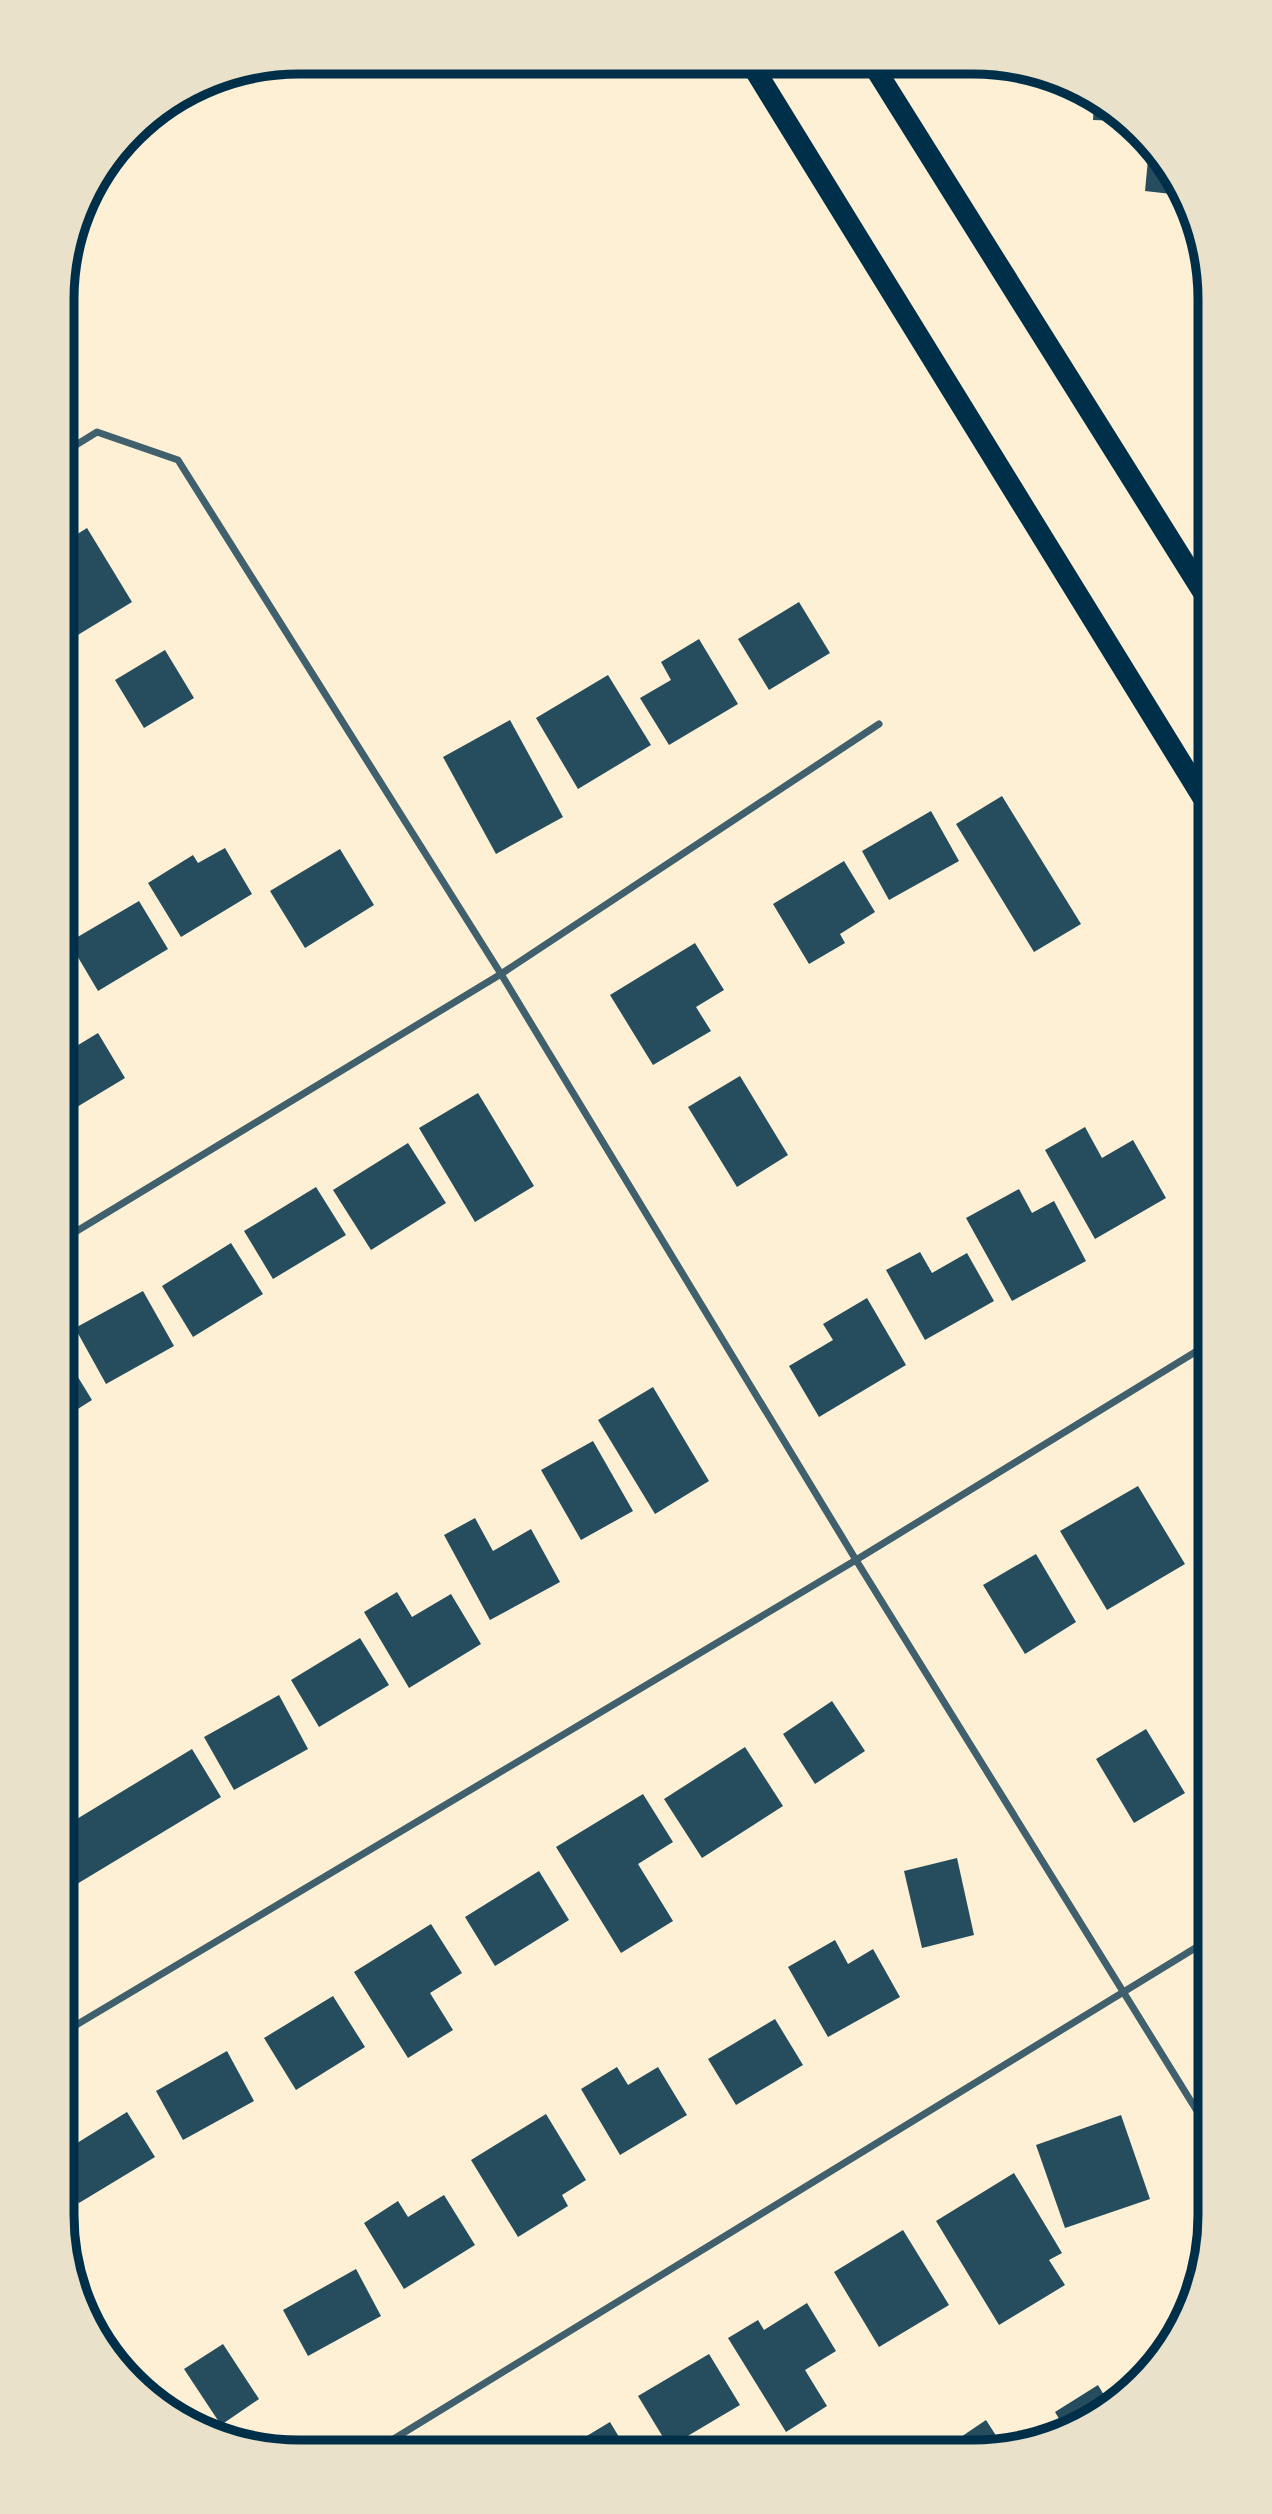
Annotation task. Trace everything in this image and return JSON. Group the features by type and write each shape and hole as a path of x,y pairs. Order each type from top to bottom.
{"highway":[{"path":"757,74 1198,790"},
{"path":"879,74 1198,584"}],"street":[{"path":"74,446 97,432 178,460 501,974 856,1560 1198,2113"},
{"path":"74,1233 501,974 879,723"},
{"path":"74,2026 856,1560 1198,1350"},
{"path":"392,2440 1198,1948"}],"building":[{"path":"1094,108 1111,121 1093,120"},
{"path":"1148,157 1172,194 1145,191"},
{"path":"87,528 132,602 74,637 74,536"},
{"path":"799,602 830,653 769,690 738,639"},
{"path":"699,639 738,704 669,745 640,698 671,680 661,662"},
{"path":"165,650 194,698 144,728 115,680"},
{"path":"608,675 651,745 578,789 536,718"},
{"path":"510,720 563,817 496,854 443,757"},
{"path":"1002,796 1081,924 1034,952 956,824"},
{"path":"931,811 959,861 889,900 862,851"},
{"path":"225,848 252,894 181,937 148,883 193,855 198,863"},
{"path":"340,849 374,905 305,948 270,891"},
{"path":"844,861 875,912 840,934 845,943 809,964 773,904"},
{"path":"139,901 168,949 98,991 74,950 74,939"},
{"path":"695,943 724,990 696,1007 711,1031 653,1065 610,995"},
{"path":"98,1033 125,1078 74,1109 74,1048"},
{"path":"740,1076 788,1155 737,1187 688,1107"},
{"path":"478,1093 534,1186 475,1222 419,1128"},
{"path":"1085,1127 1102,1158 1133,1140 1166,1198 1095,1239 1045,1150"},
{"path":"408,1143 446,1203 371,1250 333,1190"},
{"path":"316,1187 346,1235 273,1279 244,1231"},
{"path":"1019,1189 1032,1213 1054,1201 1086,1261 1012,1301 966,1218"},
{"path":"231,1243 263,1294 193,1337 162,1286"},
{"path":"920,1252 932,1273 967,1253 994,1301 925,1340 886,1270"},
{"path":"143,1291 174,1346 106,1384 75,1328"},
{"path":"867,1298 906,1365 819,1417 789,1366 833,1340 823,1324"},
{"path":"74,1371 92,1400 74,1411"},
{"path":"653,1387 709,1481 655,1514 598,1420"},
{"path":"593,1441 633,1511 581,1540 541,1470"},
{"path":"1138,1486 1185,1564 1107,1610 1060,1531"},
{"path":"475,1518 493,1551 531,1529 560,1582 490,1620 444,1535"},
{"path":"1036,1554 1076,1622 1025,1654 983,1585"},
{"path":"397,1592 412,1617 451,1594 481,1644 409,1688 364,1612"},
{"path":"360,1638 389,1685 319,1727 291,1680"},
{"path":"279,1695 308,1749 234,1790 204,1737"},
{"path":"832,1701 865,1751 815,1784 783,1734"},
{"path":"1146,1729 1185,1793 1134,1823 1096,1759"},
{"path":"745,1747 783,1806 702,1858 664,1799"},
{"path":"192,1749 221,1797 74,1886 74,1821"},
{"path":"643,1794 673,1842 638,1864 673,1921 621,1953 556,1847"},
{"path":"957,1858 974,1935 922,1948 904,1871"},
{"path":"539,1871 569,1920 495,1966 465,1917"},
{"path":"431,1924 462,1973 430,1993 453,2030 408,2058 354,1972"},
{"path":"835,1940 848,1964 873,1949 900,1997 828,2037 788,1967"},
{"path":"333,1996 365,2047 296,2090 264,2038"},
{"path":"775,2019 803,2065 736,2105 708,2059"},
{"path":"227,2051 254,2101 183,2140 156,2091"},
{"path":"617,2067 628,2085 658,2067 687,2115 620,2155 581,2089"},
{"path":"127,2112 155,2157 79,2203 74,2195 74,2145"},
{"path":"546,2114 586,2180 562,2195 568,2206 518,2237 471,2160"},
{"path":"1121,2115 1150,2199 1065,2228 1036,2145"},
{"path":"1014,2173 1062,2253 1049,2260 1065,2285 999,2325 936,2221"},
{"path":"444,2195 475,2245 404,2289 364,2223 398,2201 408,2217"},
{"path":"903,2230 949,2305 879,2347 834,2272"},
{"path":"356,2269 381,2316 308,2356 283,2310"},
{"path":"807,2303 836,2351 805,2370 827,2406 786,2432 728,2338 758,2320 764,2330"},
{"path":"223,2344 259,2399 221,2425 184,2369"},
{"path":"709,2354 740,2405 681,2440 665,2440 638,2396"},
{"path":"135,2365 144,2379 139,2375 132,2367"},
{"path":"1098,2385 1106,2398 1061,2422 1055,2412"},
{"path":"986,2420 998,2439 974,2440 956,2440"},
{"path":"610,2422 621,2440 580,2440"}]}
